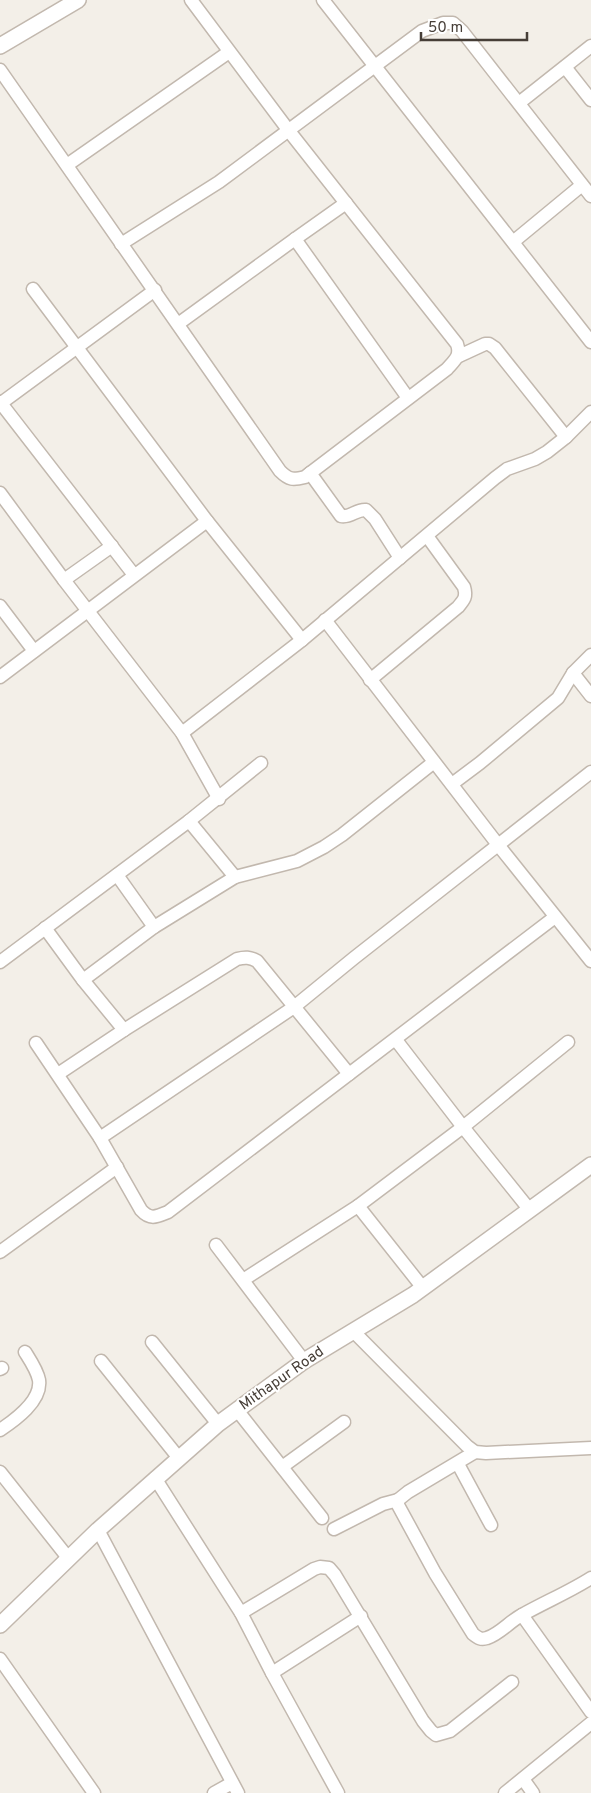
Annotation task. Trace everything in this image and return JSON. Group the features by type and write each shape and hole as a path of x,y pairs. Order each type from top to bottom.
{"street":[{"path":"0,46 78,0"},
{"path":"191,0 289,131 457,344 459,356"},
{"path":"328,2 375,66 591,342"},
{"path":"121,244 219,182 422,31 444,23 453,23 462,31 591,196"},
{"path":"519,103 591,46"},
{"path":"67,165 229,52"},
{"path":"565,67 591,100"},
{"path":"0,70 280,471 287,478 294,480 305,477 447,369 459,356 484,344 489,344 495,348 566,437"},
{"path":"513,242 582,185"},
{"path":"178,324 346,203"},
{"path":"295,238 408,398"},
{"path":"34,289 207,521 302,640"},
{"path":"134,575 0,403 154,290"},
{"path":"182,733 302,640 495,478 508,469 535,459 547,452 566,437 591,412"},
{"path":"310,473 341,516 350,516 361,509 366,510 400,558"},
{"path":"0,493 64,580 182,733 219,799"},
{"path":"0,677 207,521"},
{"path":"370,680 465,600 464,588 427,536"},
{"path":"64,580 112,546"},
{"path":"0,606 34,651"},
{"path":"325,620 499,846 591,961"},
{"path":"452,784 551,704 564,691 573,673 591,655"},
{"path":"573,673 591,696"},
{"path":"83,980 154,927 235,877 297,861 324,848 434,762"},
{"path":"0,962 219,799 261,763"},
{"path":"100,1138 294,1007 591,772"},
{"path":"189,821 235,877"},
{"path":"118,875 154,927"},
{"path":"36,1043 100,1138 141,1210 146,1216 152,1218 168,1212 555,917"},
{"path":"45,928 83,980 124,1030"},
{"path":"58,1074 237,959 251,957 257,961 349,1074"},
{"path":"396,1040 529,1209"},
{"path":"243,1280 358,1206 463,1127 568,1042"},
{"name":"Mithapur Road","path":"0,1626 98,1530 178,1457 218,1424 304,1361 354,1332 422,1288 591,1165"},
{"path":"0,1252 117,1167"},
{"path":"358,1206 422,1288"},
{"path":"216,1245 304,1361"},
{"path":"354,1332 475,1452 591,1448"},
{"path":"152,1342 218,1424"},
{"path":"0,1430 23,1414 37,1393 39,1386 35,1370 25,1352"},
{"path":"101,1361 178,1457"},
{"path":"237,1410 322,1518"},
{"path":"282,1467 344,1422"},
{"path":"334,1529 383,1504 398,1500 475,1452"},
{"path":"458,1464 491,1525"},
{"path":"0,1472 69,1559"},
{"path":"156,1478 241,1613 338,1793"},
{"path":"398,1500 399,1509 435,1573 478,1639 492,1636 522,1615 572,1590 591,1578"},
{"path":"98,1530 235,1788 214,1793"},
{"path":"241,1613 320,1566 329,1568 361,1616 422,1721 436,1735 450,1731 512,1682"},
{"path":"522,1615 591,1712"},
{"path":"272,1673 361,1616"},
{"path":"0,1659 94,1793"},
{"path":"506,1793 589,1729"},
{"path":"523,1779 533,1793"}]}
